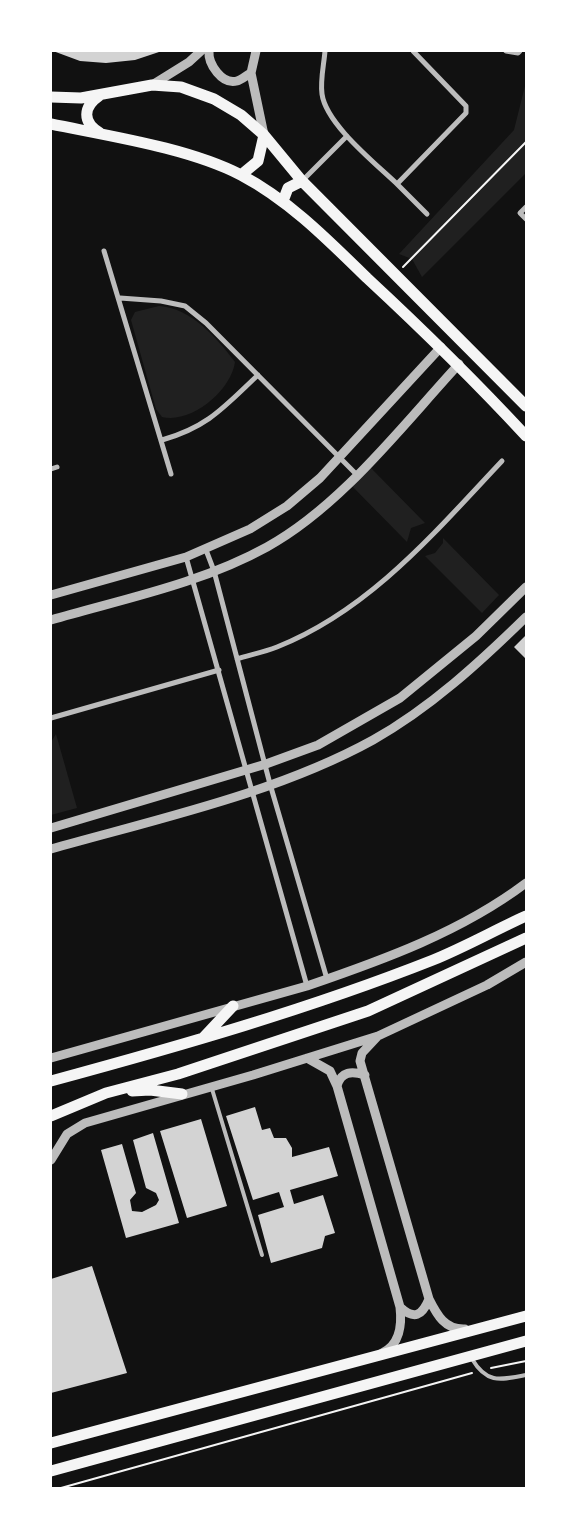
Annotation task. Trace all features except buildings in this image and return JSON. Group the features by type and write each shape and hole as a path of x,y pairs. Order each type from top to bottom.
{"main road":[{"path":"51,97 81,98 152,86 181,86 200,93 241,115 264,135 302,181 526,406"},
{"path":"101,95 88,106 86,115 90,126 103,135"},
{"path":"51,124 200,159 241,175 283,201 305,218 459,364 526,436"},
{"path":"241,175 258,161 264,135"},
{"path":"283,201 288,188 302,181"},
{"path":"51,1081 201,1040 435,959 526,916"},
{"path":"51,1116 106,1093 196,1069 368,1012 526,938"},
{"path":"201,1040 233,1006"},
{"path":"106,1093 150,1090 182,1094"},
{"path":"51,1443 526,1316"},
{"path":"51,1471 526,1341"}],"street":[{"path":"152,86 189,62 201,51"},
{"path":"209,51 209,58 213,67 226,80 236,82 251,73"},
{"path":"256,51 251,73 264,135"},
{"path":"325,51 322,94 328,111 347,136 427,214"},
{"path":"397,184 466,113 466,106 413,51"},
{"path":"506,51 518,53 520,51"},
{"path":"302,181 347,136"},
{"path":"526,207 520,213 526,218"},
{"path":"104,251 120,298 171,474"},
{"path":"120,298 161,301 185,306 206,323 357,475"},
{"path":"51,596 206,550 250,529 287,506 340,458 440,347"},
{"path":"51,620 194,579 214,572 267,547 305,522 341,492 459,364"},
{"path":"162,440 187,433 210,420 258,375"},
{"path":"237,659 277,647 336,616 376,589 502,461"},
{"path":"206,550 214,572 270,784 327,979"},
{"path":"186,557 194,579 251,791 307,986"},
{"path":"51,828 266,764 318,745 400,698 476,636 526,587"},
{"path":"51,849 251,791 327,762 373,740 414,713 456,681 526,616"},
{"path":"51,718 219,670"},
{"path":"51,1058 327,979 418,945 506,898 526,883"},
{"path":"51,1160 68,1134 84,1123 378,1036 470,993 526,962"},
{"path":"378,1036 362,1053 360,1061 429,1299 437,1315 456,1330 480,1328"},
{"path":"307,1058 330,1071 337,1086 400,1307 402,1324 396,1338 388,1350 367,1359"},
{"path":"337,1086 339,1078 346,1073 354,1072 365,1075"},
{"path":"400,1307 407,1314 417,1315 425,1310 429,1299"}],"lane":[{"path":"211,1086 262,1256"},
{"path":"470,1357 480,1371 500,1380 526,1374"}],"path":[{"path":"396,275 526,142"},
{"path":"61,1488 480,1371 526,1361"}],"shaded area":[{"path":"526,82 526,173 422,277 412,259 399,254 514,130"},
{"path":"159,306 182,312 192,318 220,343 235,362 232,373 218,394 197,410 173,418 162,417 156,409 131,320 135,312"},
{"path":"368,465 425,523 411,528 407,542 349,483"},
{"path":"443,538 499,595 482,613 425,556 435,553 443,543"},
{"path":"56,734 77,808 51,815 51,742"}]}
